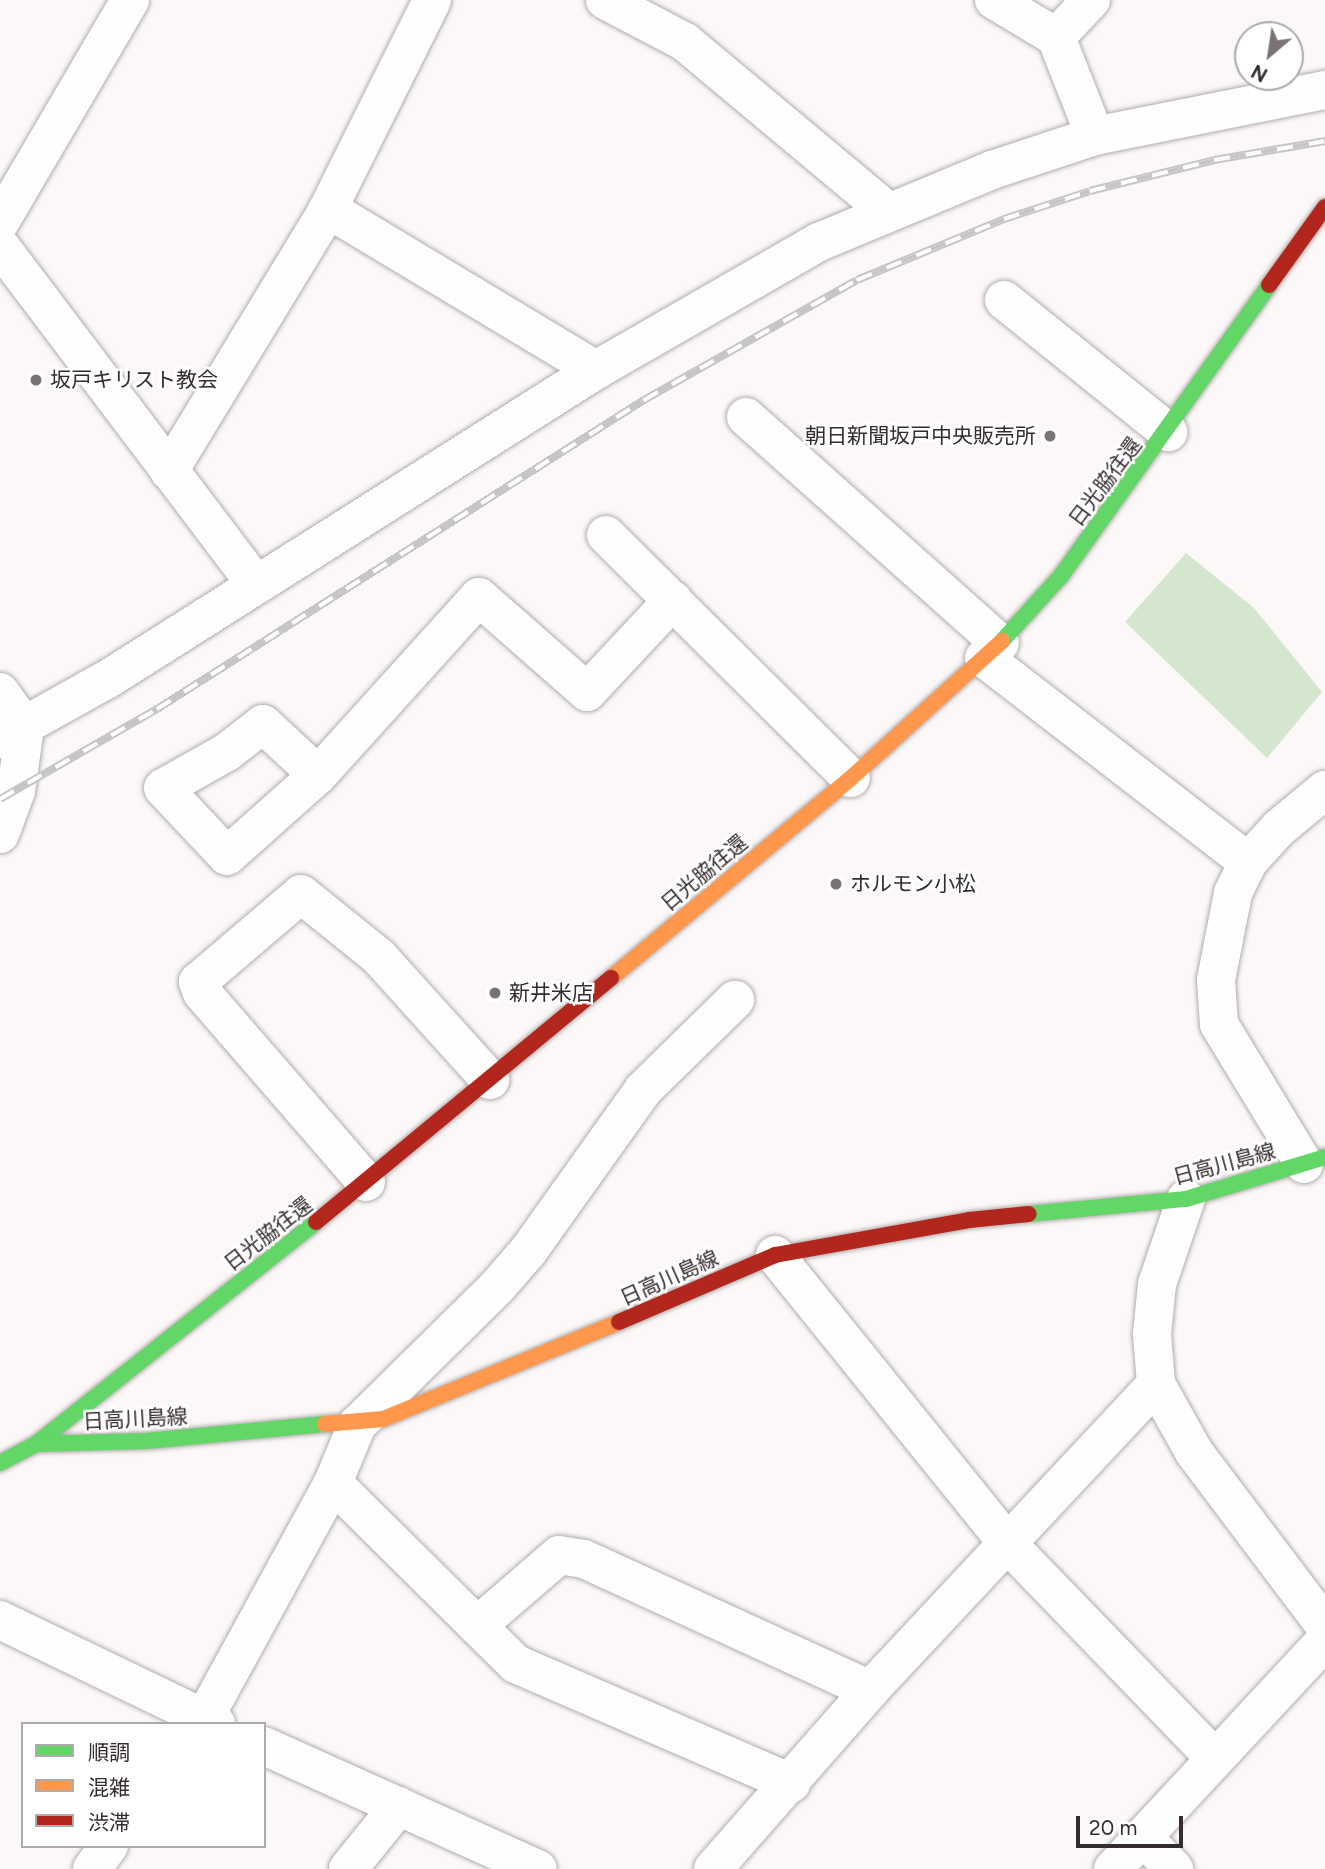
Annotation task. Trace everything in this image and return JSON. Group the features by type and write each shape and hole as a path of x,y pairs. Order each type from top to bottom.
{"street":[{"path":"0,222 130,0"},
{"path":"169,471 328,209 432,0"},
{"path":"606,0 685,42 888,212"},
{"path":"994,0 1056,37 1095,136"},
{"path":"1056,37 1091,0"},
{"path":"13,733 256,585 596,370 764,272 888,212 1095,136 1325,90"},
{"name":"日光脇往還","path":"0,1463 36,1444 366,1182 851,778 992,651 1061,576 1168,432 1325,206"},
{"path":"328,209 596,370"},
{"path":"0,246 256,585"},
{"path":"1004,300 1168,432"},
{"path":"746,418 992,651 1248,862"},
{"path":"606,535 851,778"},
{"path":"318,775 479,597 587,692 673,600"},
{"path":"0,692 13,733 16,791 0,834"},
{"path":"1315,1160 1219,1024 1216,980 1233,894 1248,862 1279,828 1325,790"},
{"path":"366,1182 202,993 198,982 301,894 379,957 490,1080"},
{"path":"5,1633 207,1722 333,1483 357,1425 497,1287 529,1250 643,1090 735,1000"},
{"name":"日高川島線","path":"36,1444 146,1441 357,1425 437,1401 775,1255 969,1220 1186,1199 1315,1160"},
{"path":"1186,1199 1157,1284 1152,1334 1156,1384 1194,1452 1325,1626"},
{"path":"775,1255 1008,1544 1216,1758"},
{"path":"713,1869 870,1690 1156,1384"},
{"path":"333,1483 516,1664 791,1783"},
{"path":"477,1626 559,1555 584,1559 870,1690"},
{"path":"1113,1869 1325,1641"},
{"path":"266,1747 538,1869"},
{"path":"348,1869 398,1806"},
{"path":"1143,1837 1174,1869"},
{"path":"92,1869 108,1848"}],"green space":[{"path":"1186,553 1254,608 1322,692 1267,758 1125,622"}],"railway":[{"path":"0,799 157,709 644,400 857,280 1004,219 1090,191 1214,160 1325,141"}],"traffic: fast":[{"path":"1002,641 1061,576 1269,285"},
{"path":"1029,1214 1186,1199 1325,1157"},
{"path":"36,1444 316,1222"},
{"path":"0,1463 36,1444 146,1441 325,1424"}],"traffic: slow":[{"path":"611,978 851,778 1002,641"},
{"path":"325,1424 383,1419 619,1322"}],"traffic: jam":[{"path":"1269,285 1325,207"},
{"path":"316,1222 611,978"},
{"path":"619,1322 775,1255 969,1220 1029,1214"}],"place":[{"name":"坂戸キリスト教会","path":"36,380"},
{"name":"朝日新聞坂戸中央販売所","path":"1050,436"},
{"name":"ホルモン小松","path":"836,884"},
{"name":"新井米店","path":"495,993"}]}
